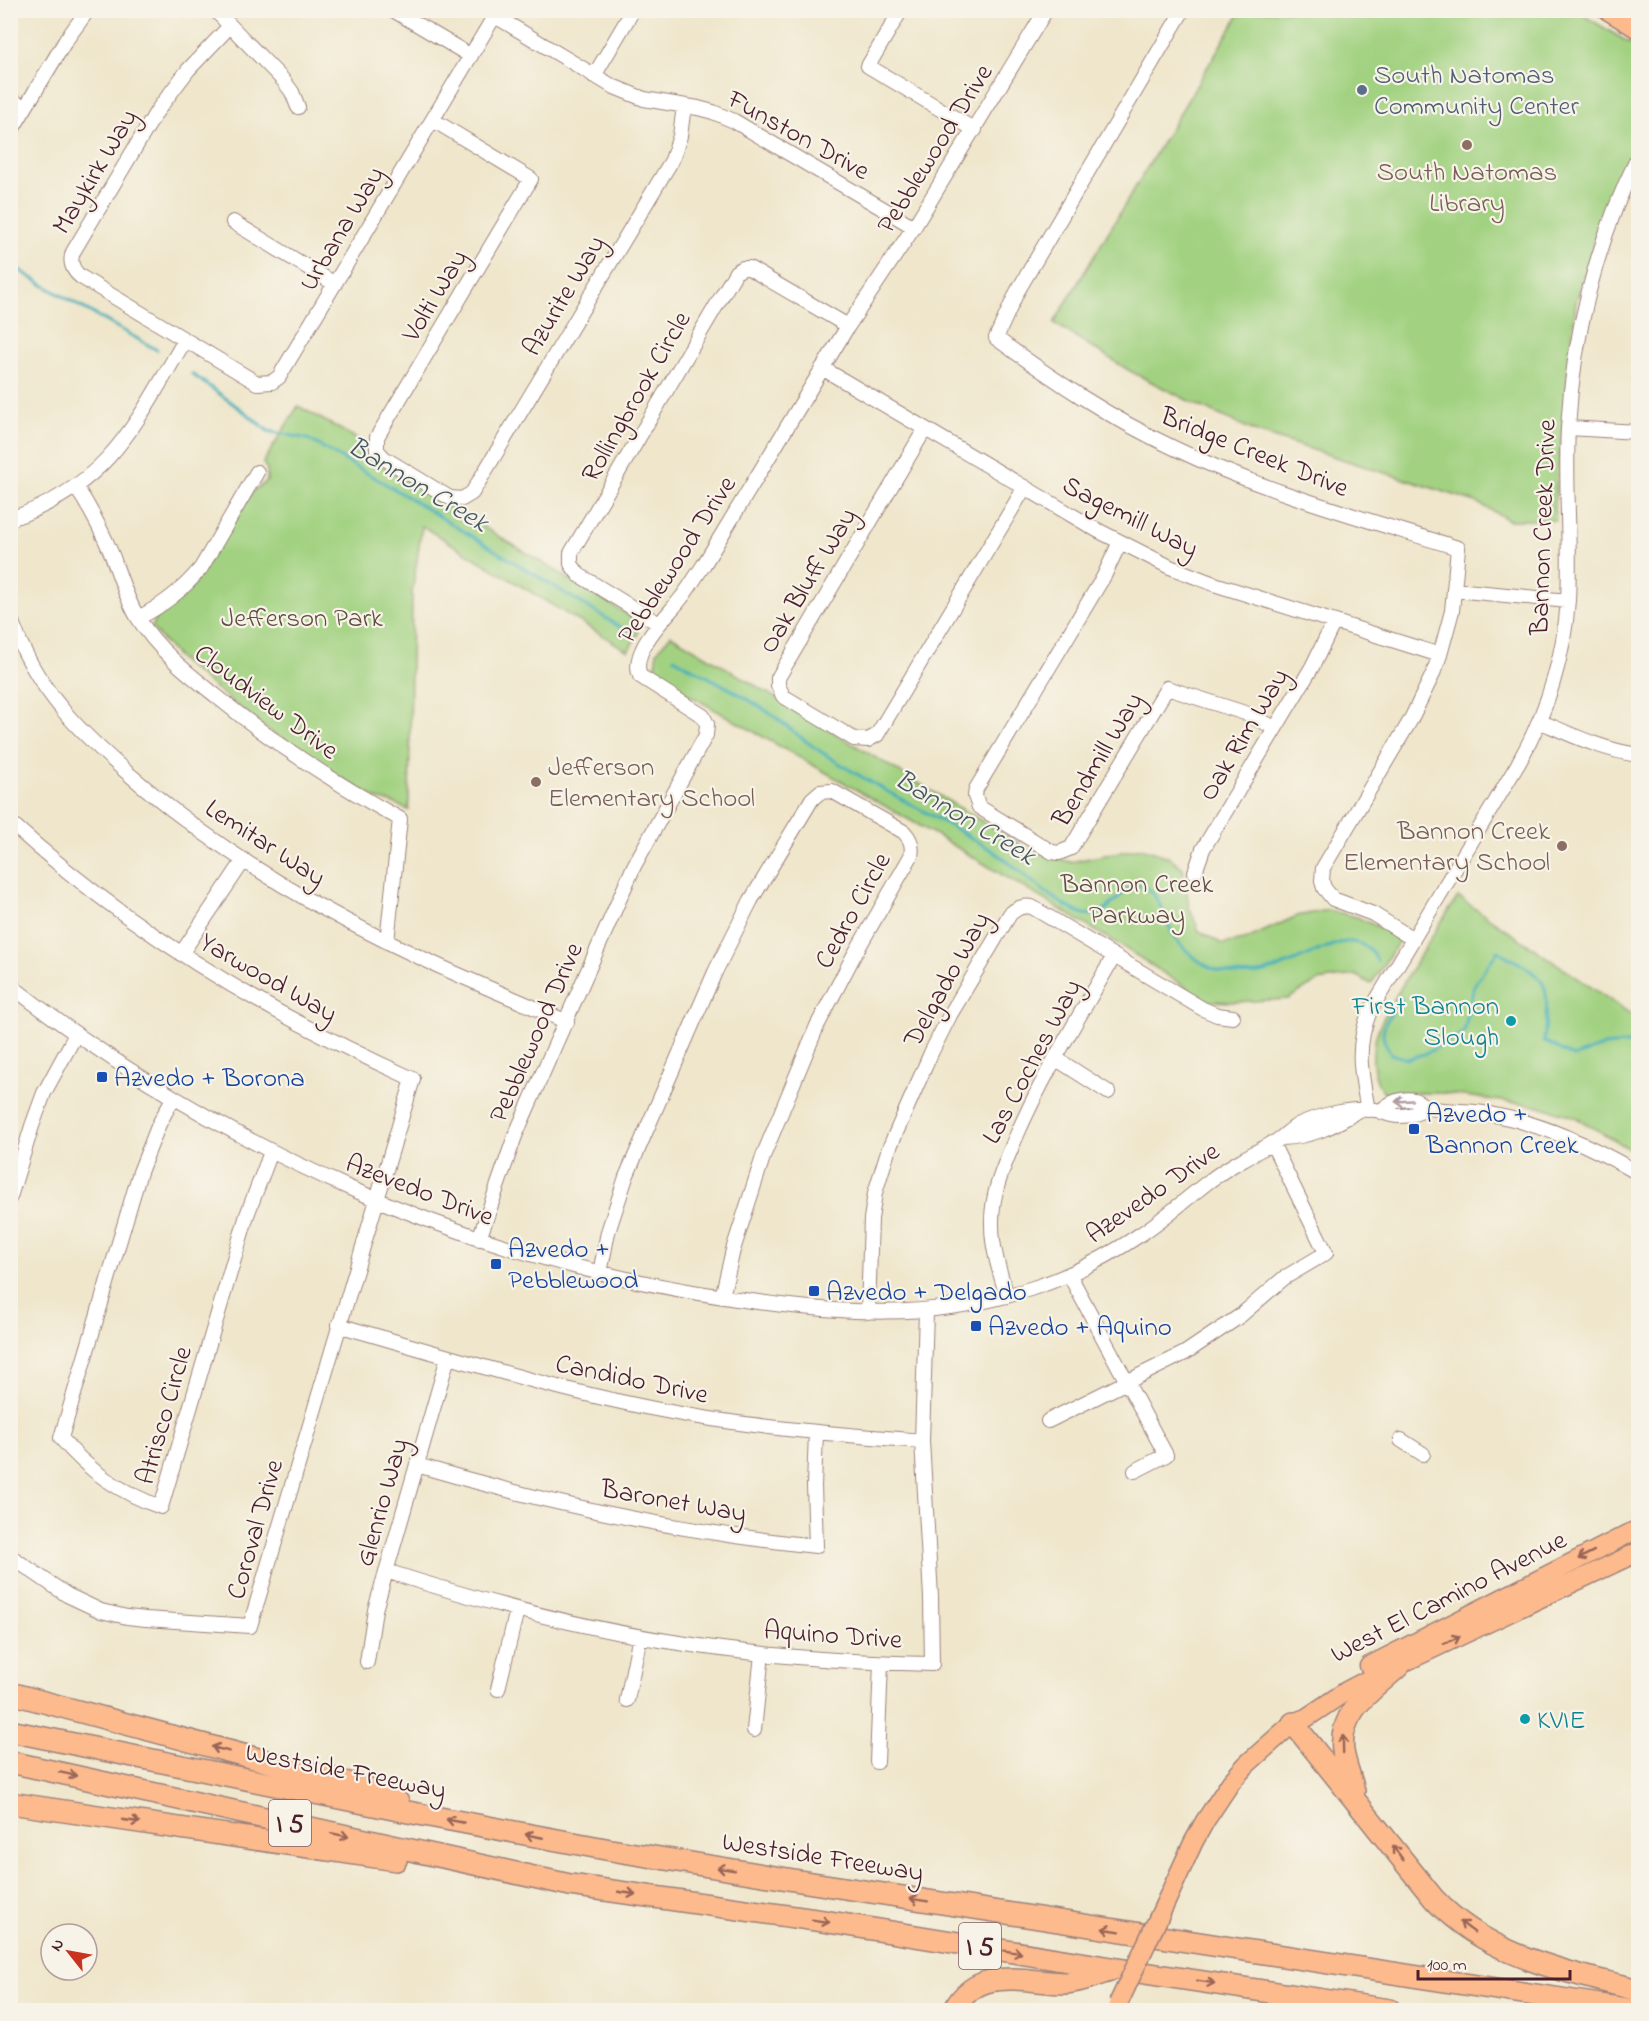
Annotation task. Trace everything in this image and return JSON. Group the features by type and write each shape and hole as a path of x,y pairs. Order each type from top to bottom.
{"highway":[{"path":"1357,1800 1343,1753 1343,1731 1353,1708 1399,1666"},
{"path":"10,1693 386,1793 413,1813"},
{"path":"1293,1723 1357,1800 1434,1899 1479,1936 1502,1949 1545,1966 1638,1990"},
{"name":"Westside Freeway","path":"10,1731 413,1813 611,1850 1632,2010"},
{"name":"I 5","path":"10,1762 570,1885 823,1921 1390,2010"},
{"path":"10,1803 570,1885"},
{"path":"954,2010 965,1995 975,1987 993,1979 1067,1983 1118,1969"}],"main road":[{"path":"1607,10 1630,20"},
{"name":"West El Camino Avenue","path":"1293,1723 1298,1710 1333,1685 1638,1529"},
{"name":"West El Camino Avenue","path":"1117,2007 1193,1843 1231,1782 1263,1748 1293,1723 1306,1718 1348,1690 1638,1551"}],"street":[{"path":"215,10 229,27 283,80 292,92 298,107"},
{"path":"393,10 471,56"},
{"path":"594,76 633,10"},
{"path":"901,10 868,66 975,130"},
{"name":"Pebblewood Drive","path":"479,1239 515,1136 634,866 706,735 707,724 703,716 640,676 637,669 640,654 659,624 682,597 703,566 822,368 915,227 1046,10"},
{"name":"Bridge Creek Drive","path":"1183,10 1017,292 996,338 1070,390 1175,449 1270,488 1458,548 1455,590"},
{"path":"10,134 66,40 87,11"},
{"name":"Urbana Way","path":"185,340 257,383 272,382 279,377 496,13"},
{"name":"Funston Drive","path":"496,13 612,86 644,99 713,112 734,121 915,227"},
{"name":"Maykirk Way","path":"185,340 81,278 72,267 72,256 157,111 188,70 229,27"},
{"path":"10,99 25,108"},
{"name":"Azurite Way","path":"462,499 472,492 672,160 680,136 684,106"},
{"name":"Volti Way","path":"433,120 531,178 377,437 377,450 384,458 450,498 462,499"},
{"name":"Bannon Creek Drive","path":"1368,1111 1360,1065 1361,1037 1370,1011 1518,764 1551,691 1561,652 1568,602 1568,428 1576,358 1595,271 1620,198 1638,157"},
{"path":"232,222 335,284"},
{"name":"Rollingbrook Circle","path":"659,624 579,575 571,564 571,553 736,272 749,268 848,326"},
{"path":"10,519 48,504 76,487 104,462 134,426 185,340"},
{"name":"Sagemill Way","path":"822,368 1120,542 1170,567 1214,584 1440,655"},
{"path":"1568,428 1638,432"},
{"name":"Oak Bluff Way","path":"925,429 778,678 777,685 783,696 854,739 868,740 877,735 1025,487"},
{"path":"138,618 172,598 201,568 257,472"},
{"name":"Cloudview Drive","path":"76,487 105,538 127,597 138,618 170,658 273,740 319,771 400,819 387,942"},
{"name":"Bendmill Way","path":"1120,542 1104,576 976,789 975,796 979,807 1052,852 1059,853 1071,848 1167,688 1248,714 1275,728"},
{"path":"1413,939 1373,915 1333,899 1324,888 1323,868 1422,699 1440,655 1455,590 1568,602"},
{"name":"Lemitar Way","path":"10,616 27,655 49,693 85,736 172,809 286,887 387,942 567,1022"},
{"name":"Oak Rim Way","path":"1195,872 1203,849 1312,667 1334,622"},
{"path":"1539,721 1586,741 1638,755"},
{"name":"Cedro Circle","path":"600,1273 608,1232 626,1177 733,932 812,799 820,792 832,791 904,832 912,844 911,856 853,957 817,1026 764,1154 733,1250 722,1297"},
{"name":"Yarwood Way","path":"10,822 85,885 181,954 299,1024 412,1079 375,1200"},
{"path":"181,954 244,860"},
{"name":"Delgado Way","path":"868,1312 871,1219 877,1184 888,1151 950,1015 1010,914 1019,907 1032,907 1203,1009 1217,1015 1233,1017"},
{"name":"Las Coches Way","path":"1007,1296 993,1241 994,1194 1025,1116 1055,1058 1114,956"},
{"name":"Azevedo Drive","path":"10,985 76,1034 172,1098 271,1152 375,1200 479,1239 600,1273 722,1297 790,1306 868,1312 926,1311 1007,1296 1069,1274 1115,1251 1142,1234 1211,1179 1277,1140 1296,1125 1342,1112 1368,1111 1390,1102 1414,1100 1428,1108 1486,1113 1535,1125 1594,1148 1638,1173"},
{"path":"10,1197 44,1093 76,1034"},
{"path":"1055,1058 1108,1092"},
{"name":"Atrisco Circle","path":"172,1098 152,1139 140,1172 61,1438 84,1463 108,1482 125,1493 161,1507 247,1215 271,1152"},
{"path":"1048,1421 1185,1353 1213,1335 1284,1278 1326,1253 1277,1140"},
{"name":"Coroval Drive","path":"10,1556 67,1595 100,1611 146,1619 250,1626 375,1200"},
{"path":"1069,1274 1166,1455 1135,1471"},
{"name":"Aquino Drive","path":"386,1571 517,1610 640,1636 762,1654 881,1663 932,1664 931,1597 922,1441 926,1311"},
{"name":"Candido Drive","path":"338,1325 543,1383 657,1410 715,1420 816,1432 922,1441"},
{"name":"Glenrio Way","path":"367,1662 375,1610 448,1357"},
{"name":"Baronet Way","path":"417,1465 499,1489 613,1516 697,1531 816,1545 814,1486 816,1432"},
{"path":"1401,1440 1423,1454"},
{"path":"498,1689 517,1610"},
{"path":"627,1701 640,1636"},
{"path":"754,1730 762,1654"},
{"path":"878,1762 881,1663"}],"green space":[{"path":"1241,11 1576,11 1638,48 1638,138 1602,215 1576,302 1554,508 1556,520 1509,520 1476,502 1257,432 1130,371 1054,323"},
{"name":"Jefferson Park","path":"298,406 363,442 362,451 367,456 638,621 638,634 628,651 422,526 412,593 409,810 391,802 379,800 264,727 179,659 152,628 155,619 189,591 252,492 267,481 267,470 263,463"},
{"name":"Bannon Creek Parkway","path":"671,635 1030,850 1070,862 1141,848 1169,857 1183,868 1189,907 1199,931 1222,944 1245,940 1297,916 1328,910 1357,917 1401,938 1371,984 1355,975 1318,981 1288,999 1207,1001 1128,950 936,835 654,675 657,651"},
{"path":"1458,897 1638,1019 1638,1154 1575,1117 1539,1106 1443,1093 1384,1093 1376,1077 1373,1064 1374,1045 1378,1031 1413,967"}],"waterway":[{"name":"Bannon Creek","path":"10,264 157,350"},
{"name":"Bannon Creek","path":"192,374 268,431 308,439 627,631"},
{"name":"Bannon Creek","path":"674,658 760,707 844,766 996,853 1059,902 1081,913 1091,915 1101,912 1129,888 1136,885 1143,886 1159,903 1172,932 1181,945 1199,961 1218,970 1240,974 1265,972 1330,946 1346,942 1357,943 1367,948 1377,961"},
{"name":"Bannon Creek","path":"1401,998 1387,1020 1383,1037 1391,1054 1407,1059 1427,1053 1464,1032 1474,985 1498,951 1525,967 1543,983 1547,1002 1544,1041 1573,1057 1603,1046 1638,1043"}],"place":[{"name":"South Natomas Community Center","path":"1362,90"},
{"name":"South Natomas Library","path":"1467,145"},
{"name":"Jefferson Elementary School","path":"536,782"},
{"name":"Bannon Creek Elementary School","path":"1562,846"},
{"name":"First Bannon Slough","path":"1511,1021"},
{"name":"Azvedo + Borona","path":"102,1077"},
{"name":"Azvedo + Bannon Creek","path":"1414,1129"},
{"name":"Azvedo + Pebblewood","path":"496,1264"},
{"name":"Azvedo + Delgado","path":"814,1291"},
{"name":"Azvedo + Aquino","path":"976,1326"},
{"name":"KVIE","path":"1525,1719"}]}
